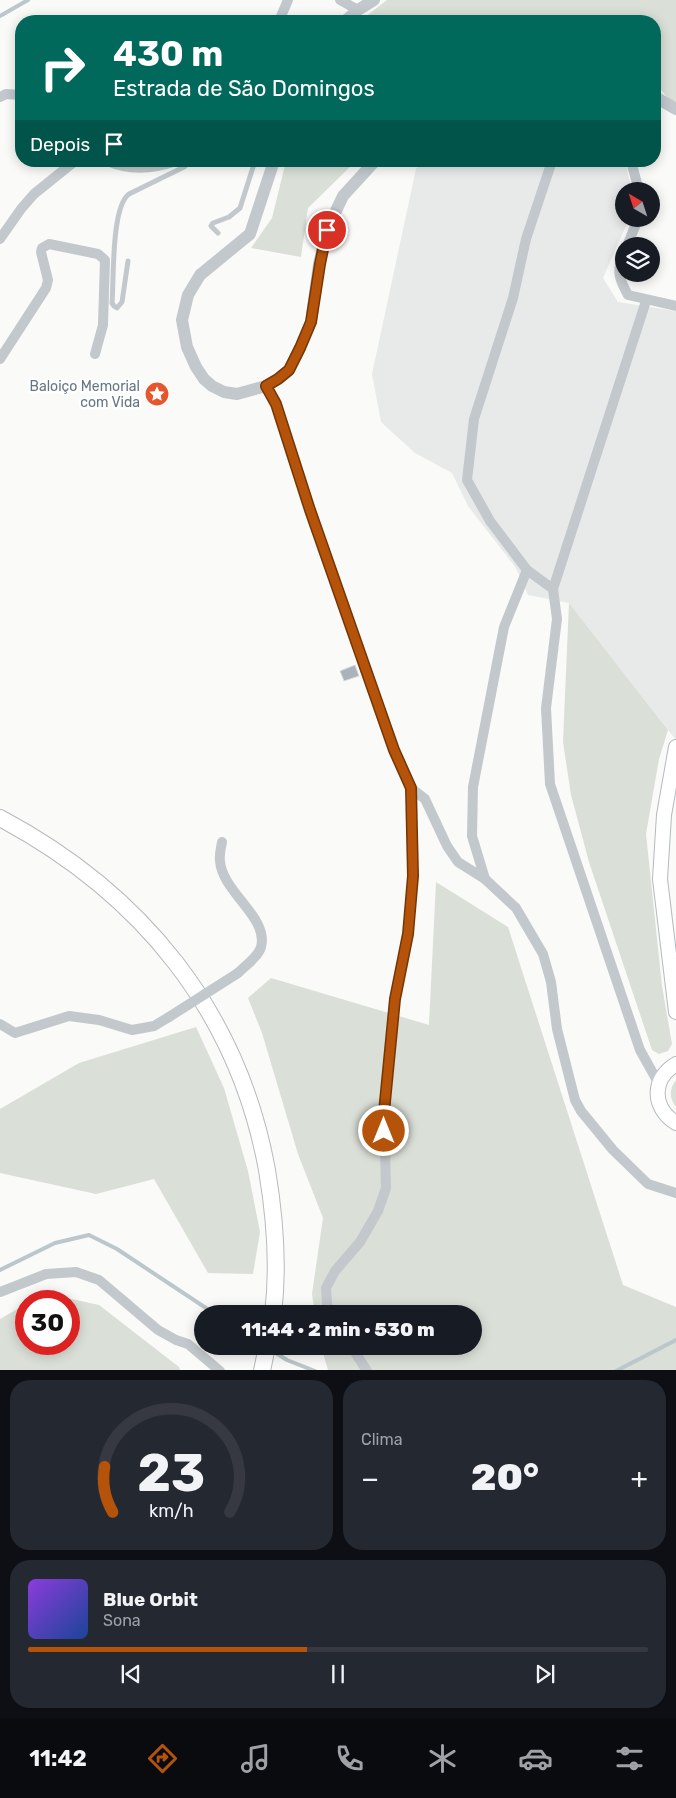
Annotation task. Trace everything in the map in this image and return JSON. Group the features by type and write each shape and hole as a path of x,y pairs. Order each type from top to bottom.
{"main road":[{"path":"676,747 664,814 660,879 676,1012"},
{"path":"0,818 59,852 128,908 175,960 218,1027 242,1080 261,1136 274,1206 276,1265 274,1305"},
{"path":"676,1064 665,1072 658,1084 657,1095 660,1106 666,1116 676,1123"},
{"path":"262,1370 265,1355"}],"street":[{"path":"282,15 288,0"},
{"path":"340,0 358,10"},
{"path":"352,15 374,0"},
{"path":"0,97 6,94 15,95"},
{"path":"661,100 676,109"},
{"path":"0,239 34,194 68,167"},
{"path":"138,167 158,167"},
{"path":"272,167 250,234 200,275 188,295 182,320 187,347 204,379 212,386 224,392 237,394 266,386 289,370 311,322 327,230 343,196 370,167"},
{"path":"550,167 526,239 513,298 474,419 467,480 490,521 527,570 552,590"},
{"path":"633,167 637,182"},
{"path":"0,358 46,288 48,280 42,248 49,244 98,254 105,260 103,325 95,354"},
{"path":"621,282 628,295 646,301 676,306"},
{"path":"646,301 552,590 557,619 546,708 550,784 640,1050 658,1084"},
{"path":"266,386 276,404 310,510 394,750 411,788 413,876 408,934 395,999 387,1075 384,1112 386,1188 378,1211 360,1242 335,1271 326,1288 327,1305"},
{"path":"485,879 472,836 473,787 504,627 527,570"},
{"path":"411,788 425,800 447,846 458,862 485,879 516,908 542,954 551,982 557,1029 575,1100 581,1111 613,1150 648,1184 676,1193"},
{"path":"0,1024 15,1033 69,1016 99,1020 132,1030 154,1026 238,973 261,948 262,932 223,874 220,861 222,842"},
{"path":"0,1292 46,1274 76,1272 100,1280 158,1330 188,1344 220,1370"},
{"path":"357,1355 367,1370"}],"lane":[{"path":"128,260 122,302 117,308 112,303 117,221 122,201 129,194 184,167"},
{"path":"218,233 211,226 213,223 234,214 240,208 253,167"}],"shaded area":[{"path":"387,0 676,0 676,102 670,101 661,90 661,15 368,15"},
{"path":"285,167 350,167 308,208 301,257 251,248 272,218"},
{"path":"418,167 626,167 630,182 615,182 615,228 625,228 621,237 615,237 615,251 603,278 618,302 676,311 676,740 569,603 528,595 516,568 468,506 452,473 415,453 381,422 372,374"},
{"path":"569,603 668,730 659,759 646,834 662,986 672,1044 668,1051 659,1054 652,1050 589,862 571,795 563,742"},
{"path":"436,882 508,927 623,1285 676,1307 676,1370 328,1370 324,1355 482,1355 482,1305 314,1305 312,1294 323,1218 298,1154 262,1033 248,998 271,978 429,1025"},
{"path":"196,1027 224,1088 248,1171 260,1232 253,1274 208,1273 154,1179 96,1194 0,1173 0,1109 79,1063"},
{"path":"676,1080 676,1107 671,1094"},
{"path":"80,1301 99,1305 179,1367 180,1370 0,1370 0,1319 15,1310 15,1355 80,1355"}],"building":[{"path":"355,665 359,676 344,681 340,671"}],"waterway":[{"path":"0,16 28,0"},
{"path":"0,1270 55,1243 89,1235 117,1249 201,1305"},
{"path":"618,1370 676,1340"},
{"path":"279,1355 312,1370"}],"place":[{"name":"Baloiço Memorial com Vida","path":"157,394"}],"route":[{"path":"327,230 311,322 289,370 266,386 276,404 310,510 394,750 411,788 413,876 408,934 395,999 387,1075 384,1131"}]}
